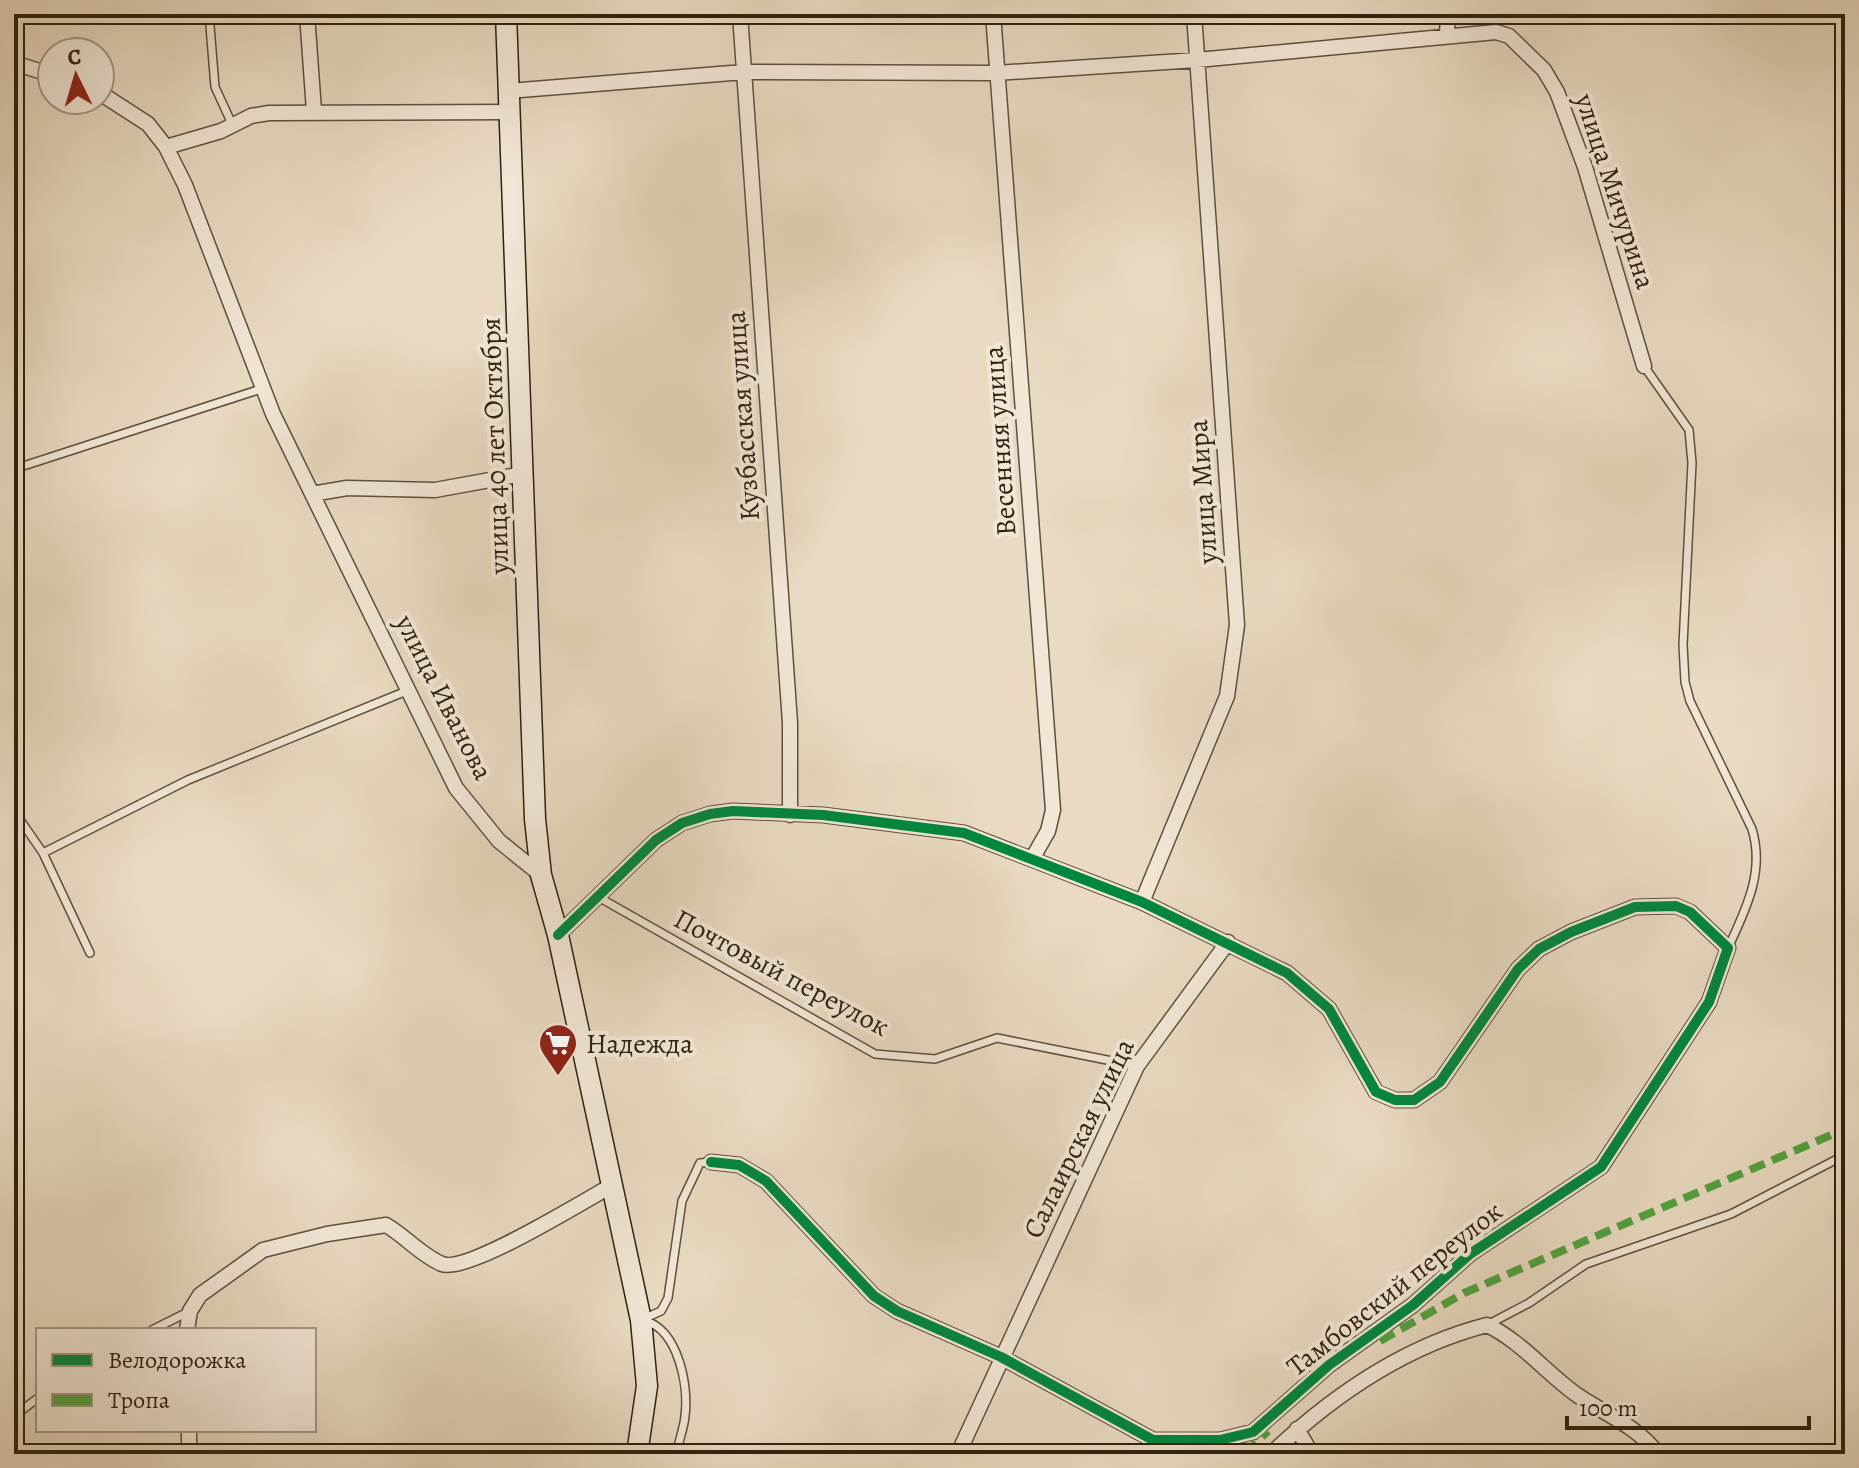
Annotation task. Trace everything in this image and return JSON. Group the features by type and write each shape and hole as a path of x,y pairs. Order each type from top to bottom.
{"street":[{"path":"307,14 314,111"},
{"name":"улица 40 лет Октября","path":"506,14 535,819 541,875"},
{"name":"Кузбасская улица","path":"740,14 790,723 790,815"},
{"name":"Весенняя улица","path":"993,14 1053,810 1048,831 1032,859"},
{"name":"улица Мира","path":"1142,902 1227,696 1237,625 1194,14"},
{"path":"508,91 744,72 996,73 1197,60 1447,34 1448,14"},
{"name":"улица Мичурина","path":"1447,34 1496,32 1509,36 1544,70 1557,92 1585,167 1644,366"},
{"path":"14,63 36,70"},
{"name":"улица Иванова","path":"116,103 148,124 166,147 185,185 261,389 456,788 499,841 541,875"},
{"path":"166,147 269,113 509,112"},
{"path":"312,494 347,488 435,490 523,474"},
{"path":"558,935 600,898 639,856 682,823 733,811 896,822 964,833 1142,902 1287,973 1329,1009 1376,1092 1395,1100 1414,1100 1440,1082 1518,969 1539,949 1571,932 1635,907 1676,906 1690,912 1728,948"},
{"path":"541,875 558,935 641,1320 647,1386 637,1454"},
{"name":"Салаирская улица","path":"958,1454 1137,1066 1228,942"},
{"name":"Тамбовский переулок","path":"1150,1447 1220,1440 1253,1432 1329,1365 1413,1305 1470,1254 1601,1167 1709,1002 1728,948"},
{"path":"711,1162 739,1165 766,1181 874,1296 922,1324 1001,1357 1150,1447"},
{"path":"187,1328 190,1311 200,1295 263,1250 327,1234 386,1225 442,1265 458,1266 486,1255 613,1185"},
{"path":"1271,1454 1297,1429 1418,1347 1487,1325 1510,1339 1577,1395 1613,1414 1658,1454"},
{"path":"1297,1429 1312,1454"},
{"path":"189,1432 189,1454"}],"lane":[{"path":"209,14 215,87 232,124"},
{"path":"1644,366 1689,430 1692,463 1683,645 1685,682 1690,701 1747,817 1759,851 1756,874 1744,913 1728,948"},
{"path":"14,469 261,389"},
{"path":"43,853 188,780 410,690"},
{"path":"14,811 43,853 90,953"},
{"name":"Почтовый переулок","path":"600,898 875,1054 935,1059 997,1038 1137,1066"},
{"path":"1487,1325 1529,1303 1586,1264 1731,1214 1845,1155"},
{"path":"641,1320 661,1311 668,1298 682,1201 700,1163 711,1162"},
{"path":"156,1328 190,1311"},
{"path":"641,1320 659,1325 667,1334 684,1383 685,1416 677,1454"},
{"path":"14,1416 36,1400"}],"marked path":[{"path":"1380,1341 1464,1293 1845,1129"},
{"path":"1245,1454 1268,1431"}],"cycle path":[{"path":"558,935 656,840 682,823 710,814 733,811 823,815 964,833 1142,902 1287,973 1329,1009 1376,1092 1395,1100 1414,1100 1440,1082 1518,969 1539,949 1571,932 1635,907 1676,906 1690,912 1728,948 1709,1002 1601,1167 1470,1254 1413,1305 1329,1365 1253,1432 1220,1440 1153,1440 1001,1357 897,1311 874,1296 766,1181 739,1165 711,1162"}],"place":[{"name":"Надежда","path":"558,1077"}]}
